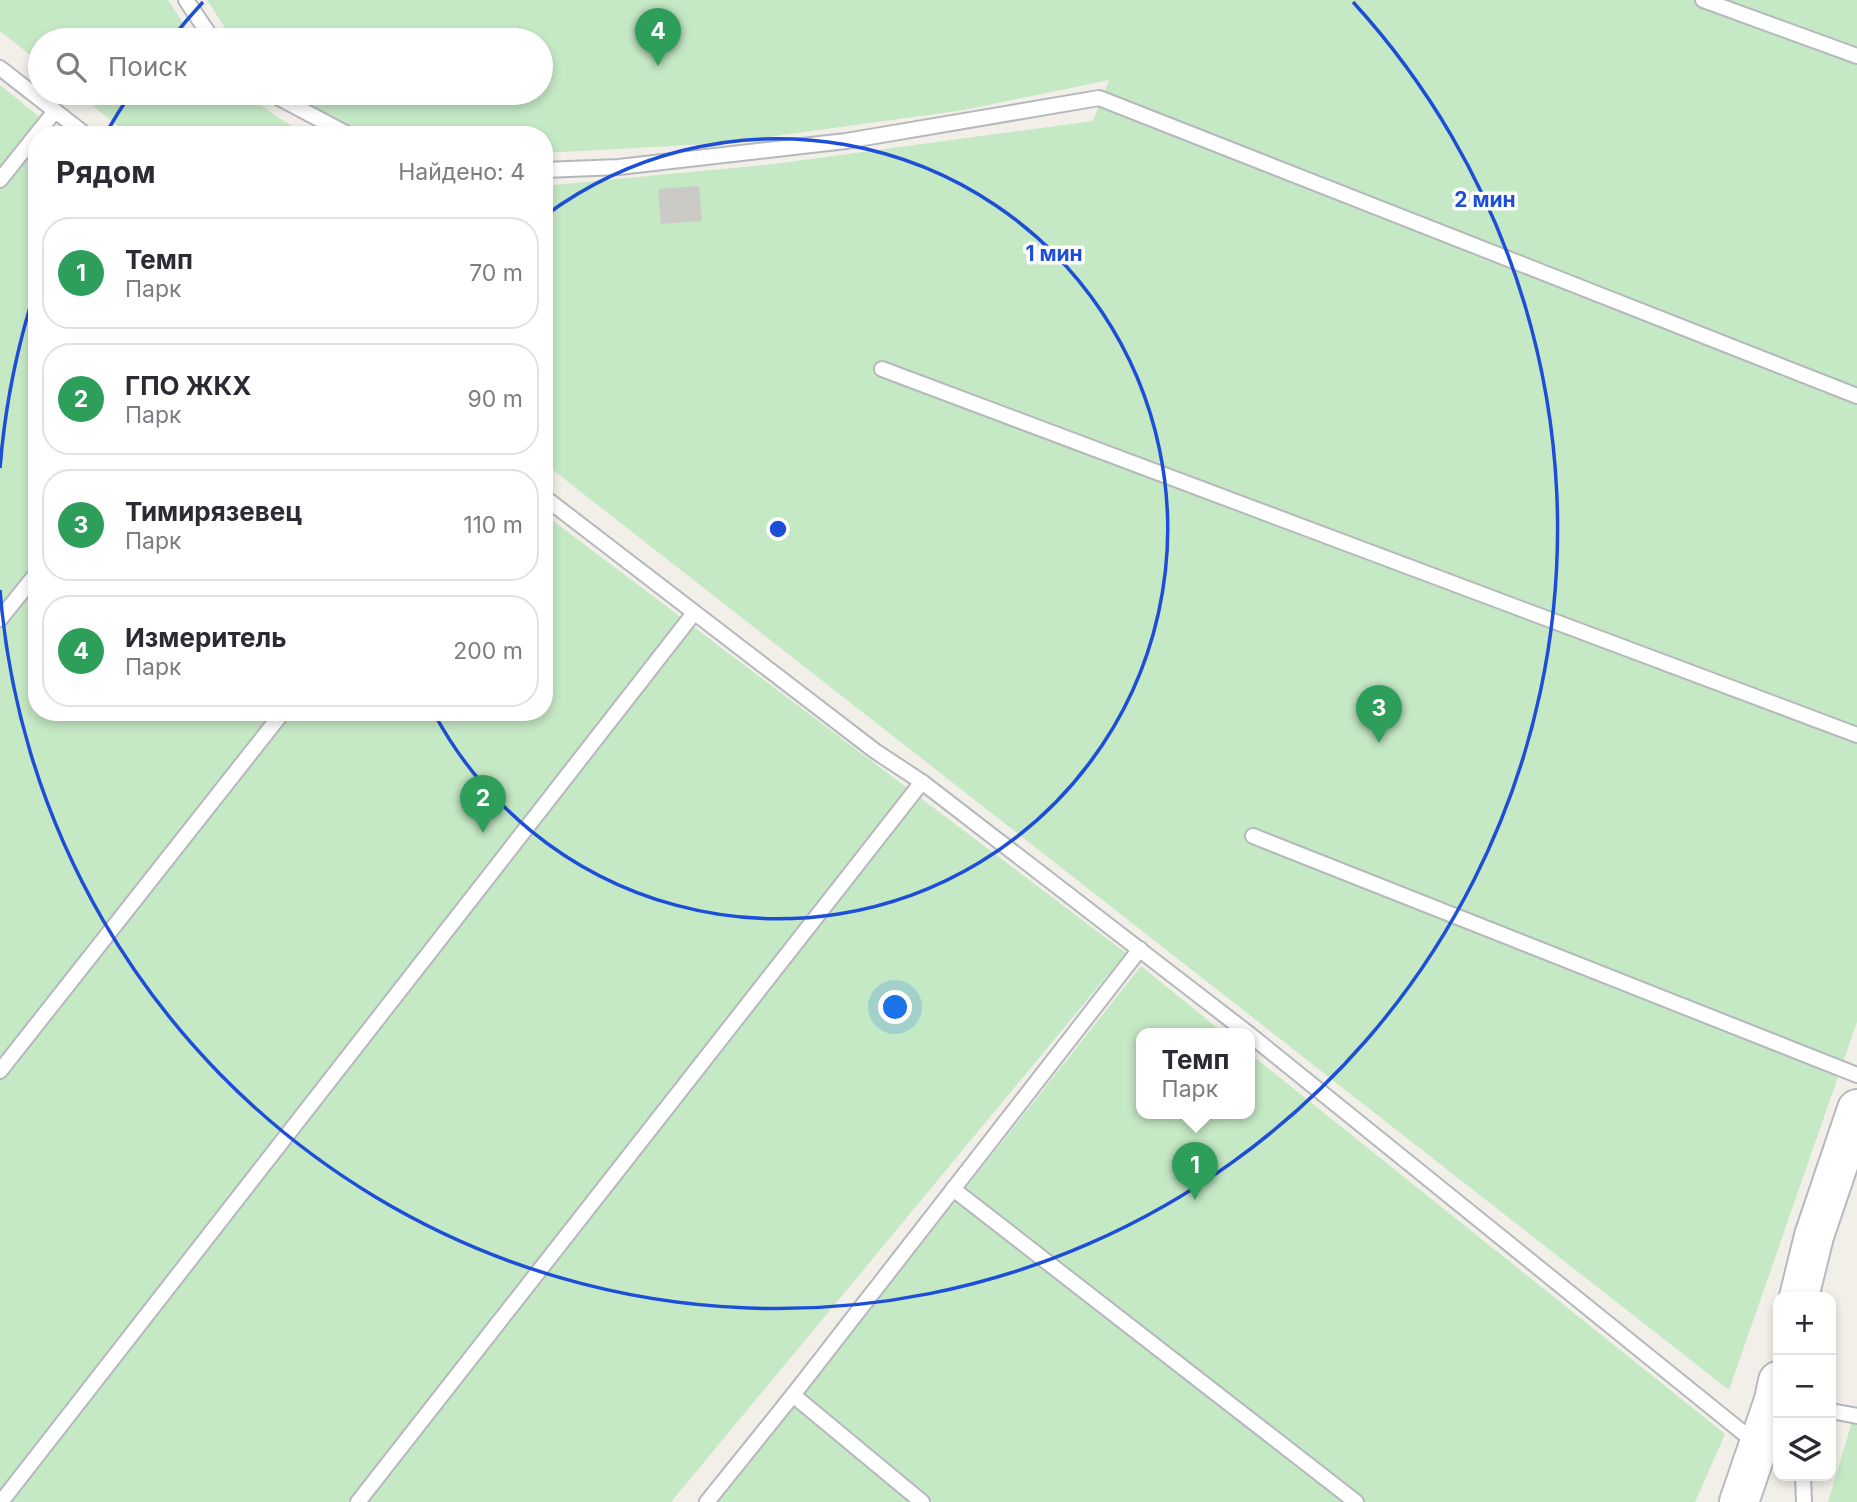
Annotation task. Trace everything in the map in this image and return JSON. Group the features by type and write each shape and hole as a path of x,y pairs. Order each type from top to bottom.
{"main road":[{"path":"1800,1292 1814,1236 1857,1109"},
{"path":"1739,1502 1772,1413"}],"lane":[{"path":"186,0 205,28"},
{"path":"1703,0 1857,56"},
{"path":"0,68 28,90"},
{"path":"553,170 619,167 846,141 1098,98 1857,396"},
{"path":"47,105 74,126"},
{"path":"293,105 332,126"},
{"path":"43,126 55,111"},
{"path":"0,180 28,145"},
{"path":"881,369 1857,735"},
{"path":"553,504 875,751 922,782 1241,1028"},
{"path":"0,619 28,584"},
{"path":"1,1502 694,613"},
{"path":"0,1071 276,721"},
{"path":"358,1502 922,782"},
{"path":"1253,836 1857,1075"},
{"path":"707,1502 1140,949"},
{"path":"1255,1038 1772,1413"},
{"path":"953,1189 1356,1502"},
{"path":"793,1395 922,1502"},
{"path":"1836,1412 1857,1416"},
{"path":"1803,1481 1804,1502"}],"green space":[{"path":"0,0 168,0 186,28 28,28 28,53 0,31"},
{"path":"207,0 1857,0 1857,1022 1729,1390 553,470 553,185 774,164 1093,121 1109,80 964,110 775,136 760,141 553,152 553,126 342,126 308,105 553,105 553,28 225,28"},
{"path":"0,85 51,126 28,126 28,721 553,721 553,521 1126,953 671,1502 0,1502"},
{"path":"92,105 260,105 292,126 118,126"},
{"path":"1141,966 1218,1028 1136,1028 1136,1119 1255,1119 1255,1058 1725,1434 1695,1502 718,1502"},
{"path":"1857,1405 1857,1502 1828,1502"}],"building":[{"path":"699,186 702,221 661,224 658,189"}],"place":[{"name":"Измеритель","path":"658,66"},
{"name":"Тимирязевец","path":"1379,743"},
{"name":"ГПО ЖКХ","path":"483,833"},
{"name":"Темп","path":"1195,1200"}]}
